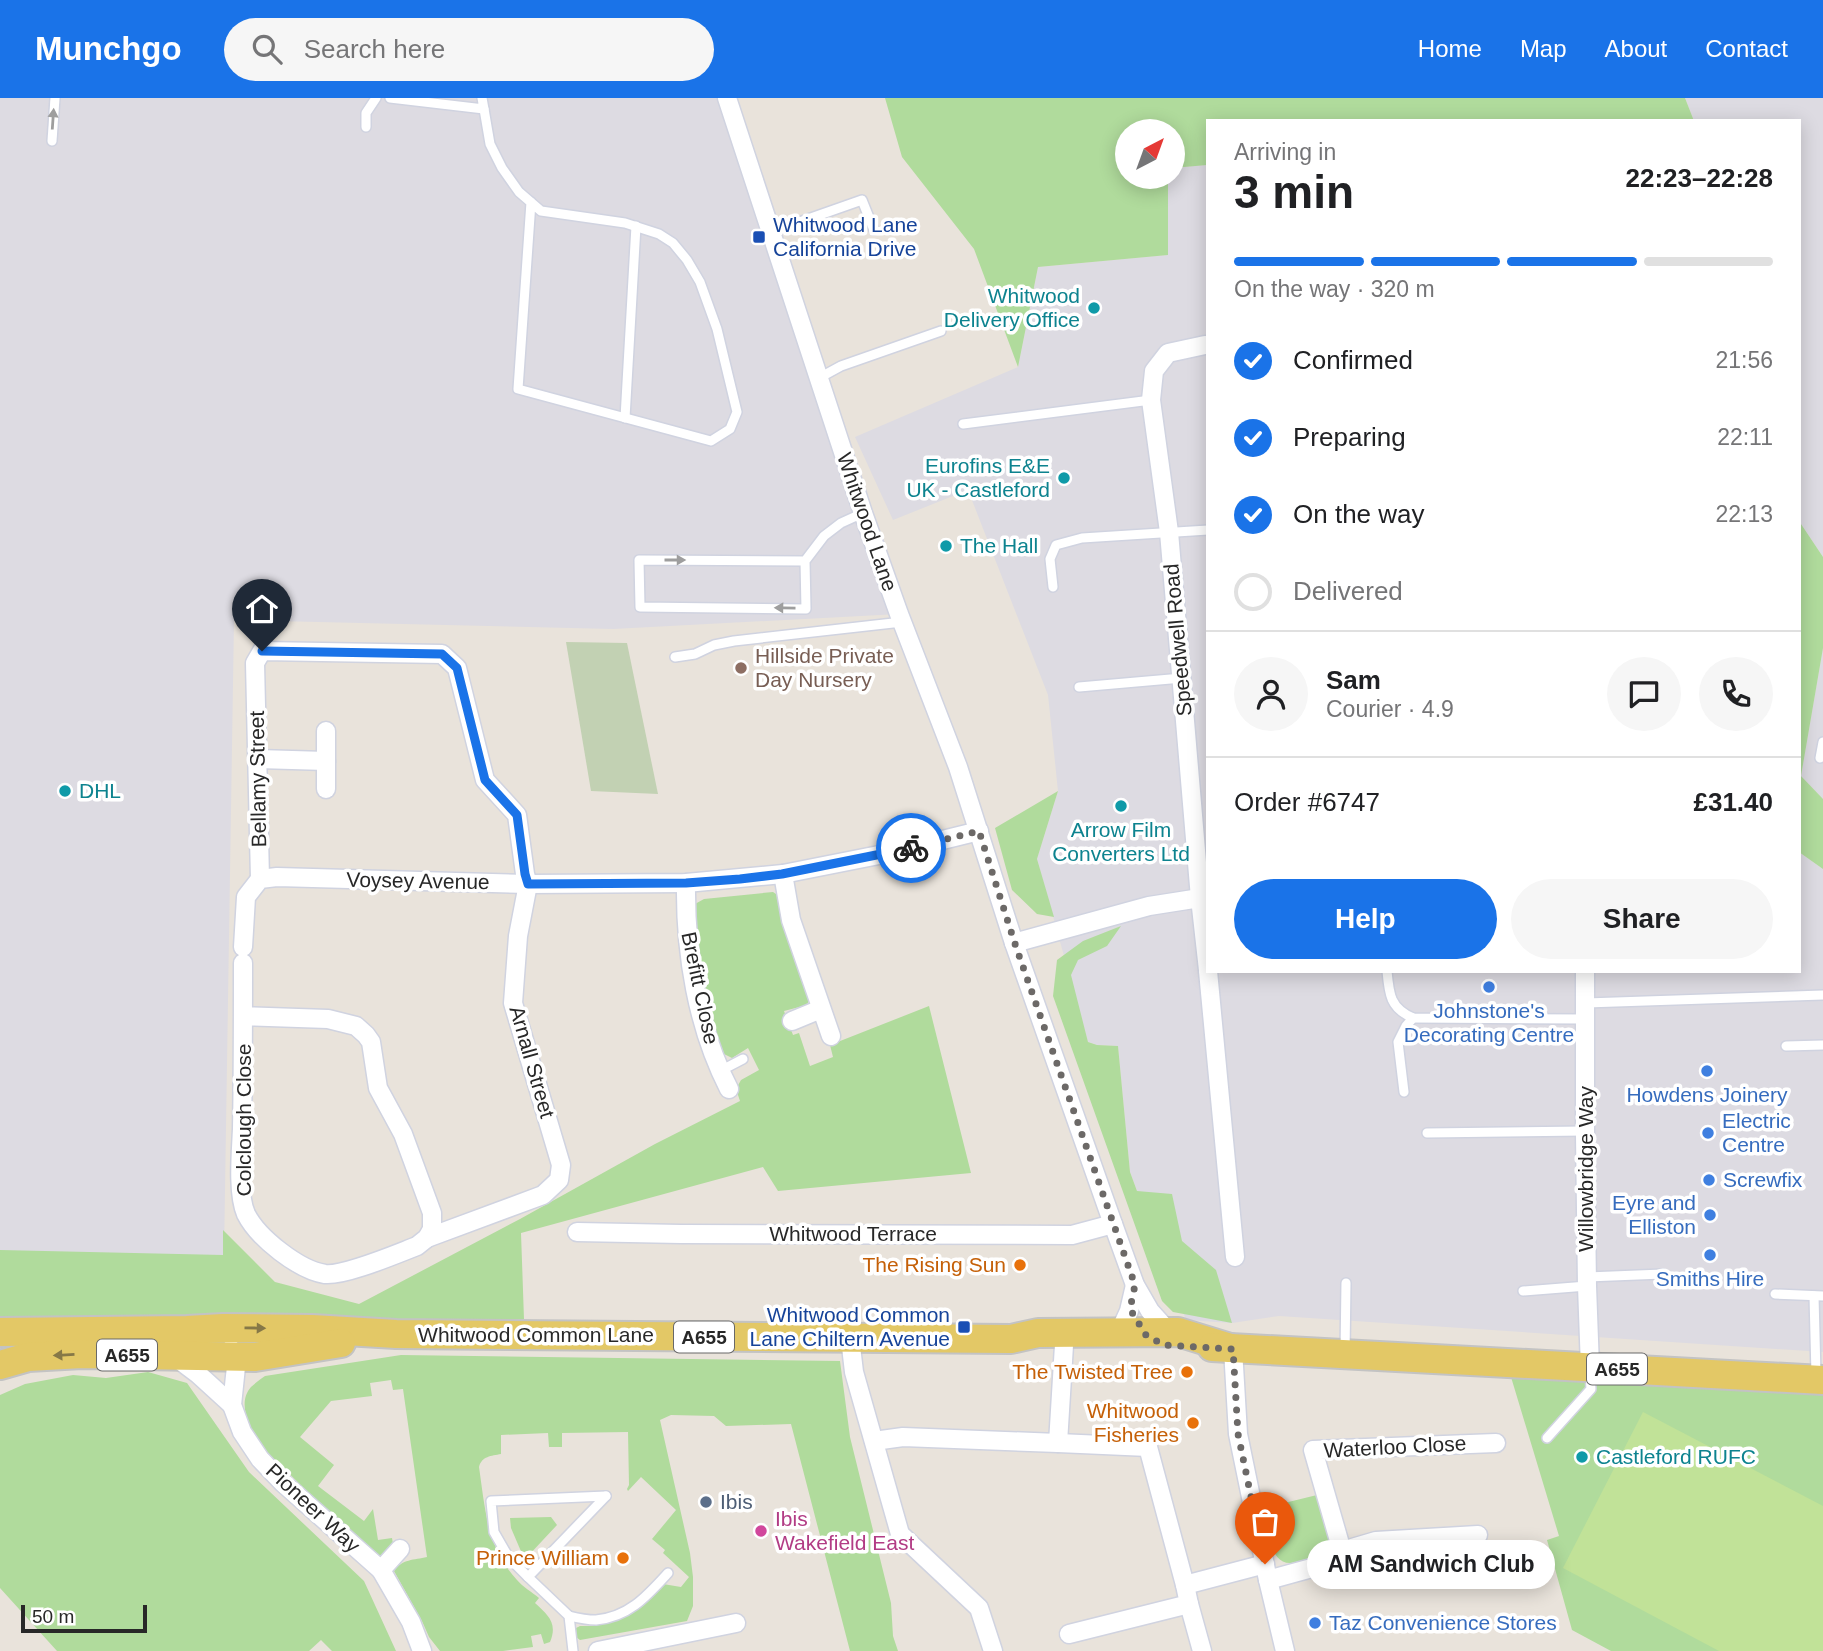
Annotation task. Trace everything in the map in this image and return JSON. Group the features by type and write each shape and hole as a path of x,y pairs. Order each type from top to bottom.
{"main road":[{"name":"Whitwood Common Lane","path":"0,1332 223,1328 396,1334 1012,1339 1038,1333 1145,1330 1231,1349 1590,1367"},
{"name":"Whitwood Common Lane","path":"1012,1339 1027,1345 1064,1345 1145,1330"},
{"name":"Whitwood Common Lane","path":"0,1365 28,1357 82,1354 174,1356 242,1364 396,1334"},
{"name":"A655","path":"1590,1367 1820,1380"}],"street":[{"name":"Whitwood Lane","path":"727,98 863,513 958,767 1014,943 1113,1224 1135,1285 1150,1311 1145,1330"},
{"name":"Speedwell Road","path":"1205,345 1168,354 1154,371 1151,400 1169,532 1206,954"},
{"name":"Bellamy Street","path":"260,879 255,663 262,651 442,654 457,668 485,780 517,815 528,884"},
{"path":"326,731 327,789"},
{"path":"258,759 326,761"},
{"name":"Voysey Avenue","path":"260,879 277,877 528,884 686,883 782,874 894,852 979,831"},
{"path":"782,874 791,920 831,1036"},
{"name":"Colclough Close","path":"243,1016 328,1019 356,1026 366,1035 371,1042 378,1088 403,1134 432,1213 432,1229 427,1238 417,1246 342,1273 326,1274 291,1259 275,1247 253,1225 246,1213 241,1175 243,955 246,897 260,879"},
{"name":"Brefitt Close","path":"686,883 686,925 694,982 706,1032 729,1089"},
{"name":"Arnall Street","path":"427,1238 542,1195 559,1180 559,1157 513,1003 518,936 528,884"},
{"path":"1014,943 1149,906 1199,898"},
{"name":"Speedwell Road","path":"1208,973 1235,1257"},
{"name":"Willowbridge Way","path":"1586,973 1585,1131 1590,1367"},
{"path":"792,1021 821,1009"},
{"name":"Whitwood Terrace","path":"585,1228 681,1234 1072,1235 1113,1224"},
{"path":"1135,1285 1145,1330"},
{"path":"192,1330 223,1341 242,1364"},
{"path":"850,1338 854,1372 900,1534 979,1608 993,1651"},
{"path":"1058,1443 1064,1345"},
{"path":"1231,1349 1238,1434 1285,1651"},
{"name":"Pioneer Way","path":"174,1356 232,1405 242,1432 260,1459 283,1483 381,1570 411,1622 422,1651"},
{"name":"Pioneer Way","path":"232,1405 242,1364"},
{"path":"873,1441 903,1437 1147,1447 1202,1651"},
{"name":"Waterloo Close","path":"1342,1551 1313,1450 1496,1443"},
{"path":"1185,1585 1319,1566 1342,1551 1376,1541 1478,1535"},
{"path":"381,1570 400,1549"},
{"path":"1069,1634 1189,1604"},
{"path":"598,1651 644,1646 736,1623"}],"lane":[{"path":"52,141 55,98"},
{"path":"366,127 366,113 376,98"},
{"path":"390,98 484,110"},
{"path":"482,98 490,144 502,168 519,192 531,202 541,211 636,226 659,234 673,243 687,260 700,282 717,329 737,412 730,429 711,441 518,390 531,202"},
{"path":"771,232 862,200 874,230"},
{"path":"625,418 636,226"},
{"path":"819,378 841,366 941,331"},
{"path":"963,424 1151,400"},
{"path":"805,561 639,560 640,607 806,608 805,561 824,536 841,523 863,513"},
{"path":"1053,587 1050,559 1056,545 1082,538 1206,530"},
{"path":"675,657 695,654 714,645 734,641 902,622"},
{"path":"1079,687 1182,678"},
{"path":"1820,758 1823,742"},
{"path":"1387,973 1389,992 1395,1006 1403,1014 1413,1018 1586,1011 1823,995"},
{"path":"1404,1091 1398,1042 1413,1018"},
{"path":"1786,1046 1823,1045"},
{"path":"720,1071 743,1059"},
{"path":"1426,1133 1585,1131"},
{"path":"1523,1291 1587,1281 1663,1274"},
{"path":"1345,1354 1346,1283"},
{"path":"1775,1294 1818,1296 1820,1380"},
{"path":"1547,1438 1591,1389 1590,1367"},
{"path":"528,1577 606,1496 491,1501 494,1532 509,1558 528,1577 569,1616 594,1620 617,1615 641,1602 668,1573"},
{"path":"569,1616 573,1651"}],"shaded area":[{"path":"0,98 727,98 899,614 613,629 234,620 223,1318 0,1318"},
{"path":"1685,98 1823,98 1823,557 1801,524 1801,119 1693,119"},
{"path":"1206,165 1206,973 1801,973 1801,853 1823,869 1823,1352 1279,1316 1232,1323 1186,1320 1130,1172 1118,1046 1088,1042 1037,859 1058,791 1048,695 968,490 893,520 855,437 1018,367 1038,267 1167,255 1168,189 1185,189 1185,167"},
{"path":"1823,648 1823,799 1801,776"}],"green space":[{"path":"885,98 1685,98 1693,119 1206,119 1206,165 1185,167 1185,119 1115,119 1115,189 1168,189 1168,255 1038,267 1018,367 974,249 902,157"},
{"path":"1801,524 1823,557 1823,648 1801,776"},
{"path":"566,642 627,643 658,794 591,791"},
{"path":"1801,776 1823,799 1823,869 1801,853"},
{"path":"1058,791 1037,859 1054,917 1037,914 1012,890 995,828"},
{"path":"773,892 779,896 812,992 807,1005 784,1011 793,1035 799,1033 810,1066 833,1057 830,1045 929,1006 971,1173 778,1191 763,1167 521,1233 524,1319 358,1324 0,1320 0,1250 223,1255 223,1230 275,1282 359,1304 740,1101 736,1089 741,1080 759,1070 748,1048 732,1058 716,1050 697,980 691,916 695,904 704,899"},
{"path":"1121,926 1107,946 1078,960 1071,975 1088,1042 1118,1046 1130,1172 1137,1191 1172,1194 1182,1241 1216,1270 1232,1323 1173,1312 1162,1301 1053,996 1057,960 1083,941"},
{"path":"401,1355 840,1361 850,1437 891,1603 893,1636 898,1651 850,1651 791,1424 726,1426 714,1416 671,1415 660,1420 690,1553 693,1606 687,1621 580,1640 576,1637 574,1629 633,1613 663,1584 681,1587 689,1577 652,1539 676,1510 641,1477 628,1491 627,1489 628,1432 562,1433 562,1447 549,1447 548,1433 501,1435 501,1454 490,1456 480,1463 479,1467 489,1527 507,1568 519,1583 539,1598 535,1603 550,1620 552,1635 550,1642 544,1644 541,1634 531,1636 533,1647 503,1651 440,1651 429,1637 394,1571 405,1562 427,1557 403,1389 393,1390 391,1380 370,1383 372,1396 331,1401 300,1437 334,1465 318,1486 364,1521 373,1509 378,1540 392,1538 393,1544 378,1561 260,1445 245,1409 245,1401 251,1387 265,1376"},
{"path":"148,1372 187,1383 249,1472 364,1581 396,1651 332,1651 321,1640 309,1651 57,1651 0,1588 0,1395 25,1384 73,1375 106,1378"},
{"path":"1511,1377 1823,1394 1823,1651 1611,1651 1572,1630 1547,1540 1559,1536"},
{"path":"1643,1412 1823,1506 1823,1651 1719,1651 1563,1568"},
{"path":"1317,1495 1327,1529 1326,1548 1320,1554 1307,1559 1293,1563 1283,1562 1270,1542 1264,1508"},
{"path":"551,1517 557,1525 528,1556 523,1556 511,1528 510,1518"}],"way so far":[{"path":"911,848 979,831 1016,947 1135,1285 1130,1309 1146,1335 1164,1345 1233,1349 1238,1434 1265,1564"}],"place":[{"name":"Whitwood Lane California Drive","path":"759,237"},
{"name":"Whitwood Delivery Office","path":"1094,308"},
{"name":"Eurofins E&E UK - Castleford","path":"1064,478"},
{"name":"The Hall","path":"946,546"},
{"name":"Hillside Private Day Nursery","path":"741,668"},
{"name":"DHL","path":"65,791"},
{"name":"Arrow Film Converters Ltd","path":"1121,806"},
{"name":"Johnstone's Decorating Centre","path":"1489,987"},
{"name":"Howdens Joinery","path":"1707,1071"},
{"name":"Electric Centre","path":"1708,1133"},
{"name":"Screwfix","path":"1709,1180"},
{"name":"Eyre and Elliston","path":"1710,1215"},
{"name":"Smiths Hire","path":"1710,1255"},
{"name":"The Rising Sun","path":"1020,1265"},
{"name":"Whitwood Common Lane Chiltern Avenue","path":"964,1327"},
{"name":"The Twisted Tree","path":"1187,1372"},
{"name":"Whitwood Fisheries","path":"1193,1423"},
{"name":"Castleford RUFC","path":"1582,1457"},
{"name":"Ibis","path":"706,1502"},
{"name":"Ibis Wakefield East","path":"761,1531"},
{"name":"Prince William","path":"623,1558"},
{"name":"AM Sandwich Club","path":"1265,1564"},
{"name":"Taz Convenience Stores","path":"1315,1623"}],"route":[{"path":"262,651 442,654 457,668 485,780 517,815 528,884 686,883 740,879 782,874 911,848"}]}
